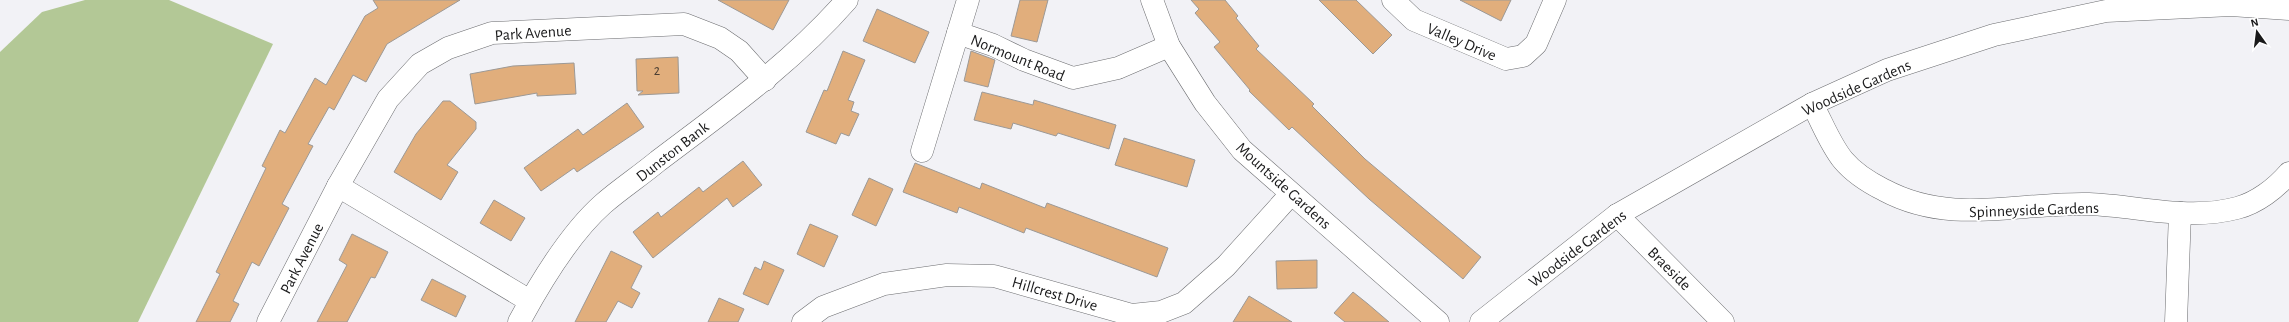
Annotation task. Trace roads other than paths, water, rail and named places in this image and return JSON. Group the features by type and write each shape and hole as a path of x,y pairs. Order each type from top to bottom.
{"street":[{"name":"Dunston Bank","path":"518,322 530,301 574,236 602,204 765,80 810,39 847,0"},
{"name":"Normount Road","path":"922,151 968,0"},
{"name":"Mountside Gardens","path":"1152,0 1169,46 1205,103 1242,150 1438,322"},
{"name":"Valley Drive","path":"1393,0 1414,20 1506,59 1522,56 1536,44 1555,0"},
{"name":"Woodside Gardens","path":"1481,322 1617,214 1812,104 1887,70 1994,35 2106,11 2231,5 2289,9"},
{"name":"Park Avenue","path":"268,322 338,186 388,99 420,64 448,48 492,33 684,24 720,38 739,50 765,80"},
{"name":"Normount Road","path":"958,33 993,45 1024,60 1073,78 1118,68 1169,46"},
{"name":"Spinneyside Gardens","path":"1812,104 1843,160 1863,177 1885,191 1920,204 1955,211 2089,204 2180,213 2209,213 2238,208 2274,190 2289,173"},
{"path":"338,186 530,301"},
{"name":"Hillcrest Drive","path":"803,322 823,307 884,284 947,275 994,276 1132,315 1160,312 1184,302 1226,266 1291,194"},
{"path":"2176,322 2180,213"},
{"name":"Braeside","path":"1617,214 1723,322"}]}
